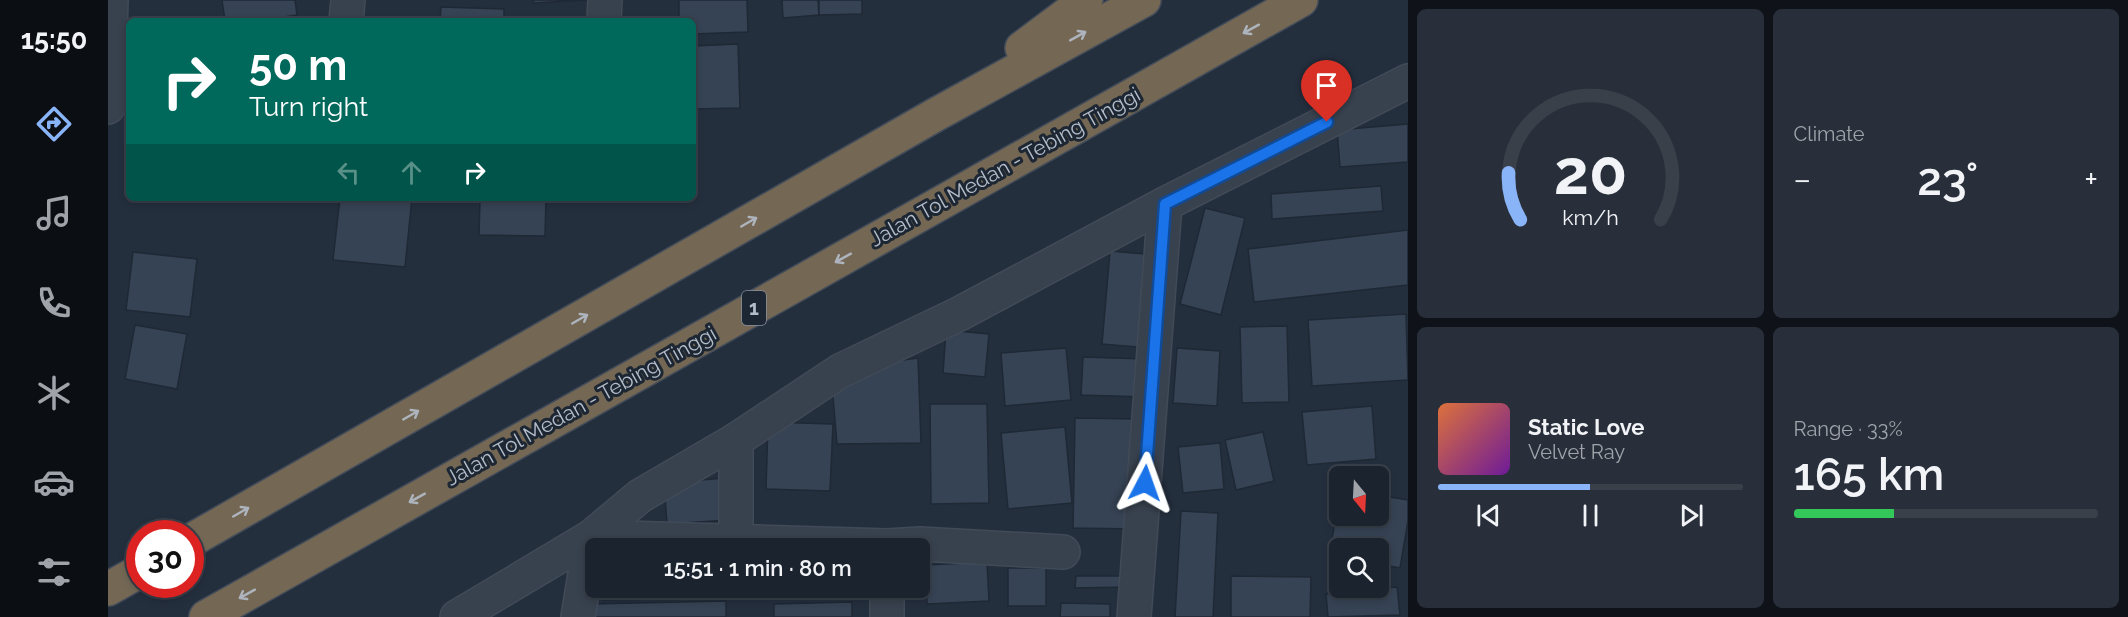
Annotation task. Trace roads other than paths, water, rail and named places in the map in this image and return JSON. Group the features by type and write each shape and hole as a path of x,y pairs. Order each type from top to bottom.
{"highway":[{"path":"935,115 1086,0"},
{"path":"204,533 935,115 1144,0"},
{"name":"Jalan Tol Medan - Tebing Tinggi","path":"206,617 1302,0"},
{"path":"108,589 126,579"}],"street":[{"path":"108,107 111,0"},
{"path":"346,18 348,0"},
{"path":"604,18 605,0"},
{"path":"457,617 591,537 640,496 736,440 840,371 959,314 1165,204 1408,81"},
{"path":"1134,617 1165,204"},
{"path":"736,440 736,538"},
{"path":"591,537 639,538"},
{"path":"578,617 591,537"},
{"path":"930,545 1063,552"},
{"path":"887,598 887,617"}]}
